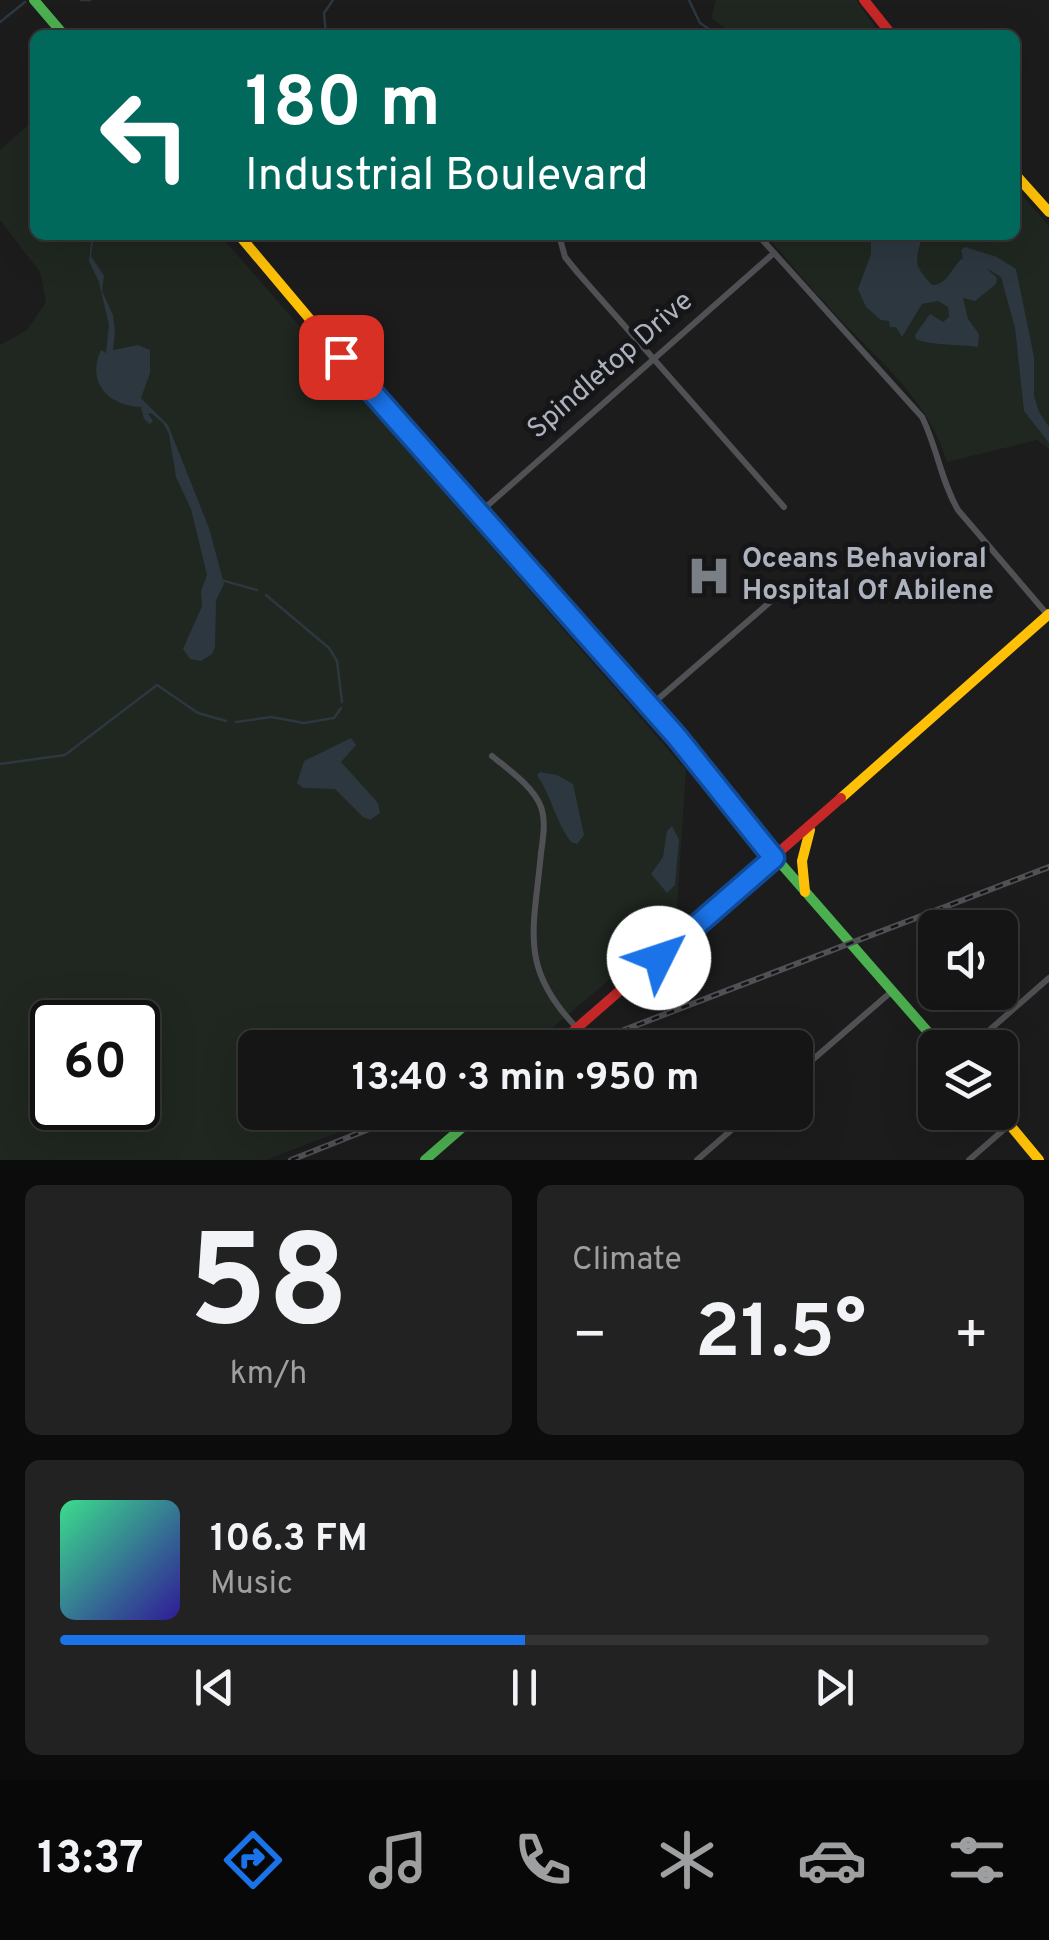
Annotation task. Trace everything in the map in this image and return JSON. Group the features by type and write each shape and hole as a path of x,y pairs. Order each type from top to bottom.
{"main road":[{"path":"34,0 60,30"},
{"path":"864,0 888,30"},
{"path":"1020,180 1049,212"},
{"path":"242,240 478,514 650,706 774,858 926,1030"},
{"path":"575,1030 1048,615"},
{"path":"805,892 802,852 812,824"},
{"path":"429,1159 460,1130"},
{"path":"1013,1130 1040,1160"}],"street":[{"path":"560,240 565,256 784,507"},
{"path":"762,240 915,407 938,451 943,476 958,510 1048,615"},
{"name":"Spindletop Drive","path":"478,514 774,253"},
{"path":"650,706 770,602"},
{"path":"492,756 531,792 542,809 533,936 535,960 548,994 577,1028"},
{"path":"990,1030 1049,978"},
{"path":"813,1059 892,991"},
{"path":"697,1160 731,1130"},
{"path":"969,1160 1003,1130"}],"shaded area":[{"path":"716,0 856,0 877,30 728,30 711,18"},
{"path":"30,123 30,240 224,240 686,770 676,923 550,1030 238,1030 238,1130 344,1130 266,1160 0,1160 0,345 27,330 46,302 40,272 0,220 0,150"},
{"path":"1020,193 1049,226 1049,449 1037,440 947,462 938,438 912,397 770,240 1020,240"},
{"path":"93,240 91,256 104,276 102,291 113,315 113,350 138,345 150,350 150,373 141,398 168,425 209,528 224,584 216,600 215,647 201,661 190,659 183,649 202,606 201,591 207,575 191,509 176,477 169,434 163,423 151,413 150,424 141,407 110,397 98,382 97,362 101,350 106,353 109,325 99,282 89,261"},
{"path":"871,240 921,240 917,262 932,285 946,279 963,258 961,250 965,247 997,257 1016,269 1034,357 1034,396 1049,427 1049,443 1024,411 1015,328 1001,277 986,268 997,278 996,284 975,301 963,298 968,319 979,334 978,347 930,343 916,339 915,335 930,314 943,322 949,317 948,307 938,301 922,304 902,337 896,327 890,327 889,321 881,320 866,307 858,289 871,254"},
{"path":"351,738 356,745 341,762 378,803 380,813 370,820 335,789 303,788 297,783 304,761"},
{"path":"540,772 573,784 584,835 577,844 571,842 561,826 537,775"},
{"path":"672,826 679,840 675,885 667,893 651,874 663,857 667,831"}],"waterway":[{"path":"81,0 90,0"},
{"path":"326,30 324,13 333,0"},
{"path":"689,0 700,23 710,30"},
{"path":"0,22 25,2"},
{"path":"221,580 257,590"},
{"path":"266,595 329,648 337,661 342,702"},
{"path":"0,764 65,755 157,685 198,713 226,721"},
{"path":"236,722 271,717 304,723 334,718 341,708"}],"railway":[{"path":"624,1030 1049,867"},
{"path":"291,1160 367,1130"}],"traffic: fast":[{"path":"34,0 60,30"},
{"path":"755,834 926,1030"},
{"path":"425,1160 459,1130"}],"traffic: slow":[{"path":"1020,180 1049,212"},
{"path":"243,240 377,399 677,737 755,834"},
{"path":"841,798 1049,614"},
{"path":"805,892 802,861 810,830"},
{"path":"1014,1130 1039,1160"}],"traffic: jam":[{"path":"864,0 888,30"},
{"path":"575,1030 841,798"}],"place":[{"name":"Oceans Behavioral Hospital Of Abilene","path":"709,576"}],"route":[{"path":"341,357 677,737 774,858 659,958"}]}
